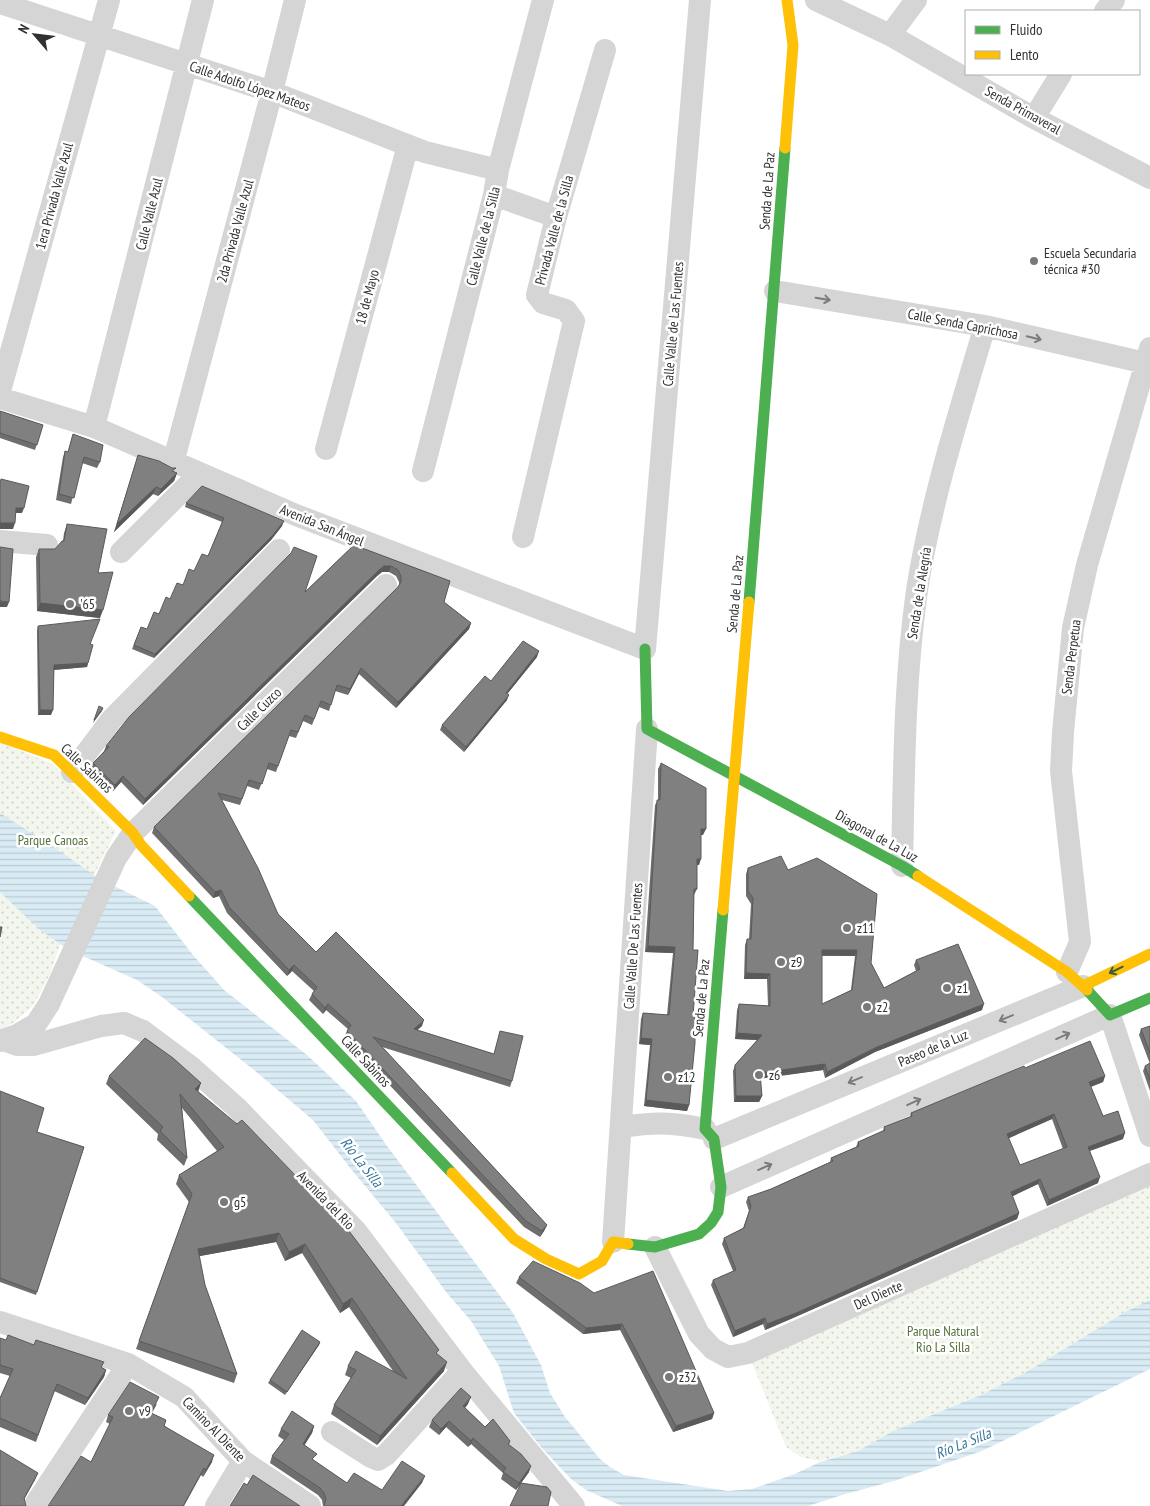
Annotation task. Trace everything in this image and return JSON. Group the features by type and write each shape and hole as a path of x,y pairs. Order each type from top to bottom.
{"street":[{"name":"1era Privada Valle Azul","path":"0,391 109,0"},
{"name":"Calle Valle Azul","path":"94,427 203,0"},
{"name":"2da Privada Valle Azul","path":"173,463 296,0"},
{"name":"Calle Valle de la Silla","path":"423,471 494,195 498,170 543,0"},
{"name":"Calle Valle de Las Fuentes","path":"645,649 700,0"},
{"name":"Senda de La Paz","path":"721,1187 720,1172 710,1134 735,775 775,291 793,45 788,0"},
{"name":"Senda Primaveral","path":"816,0 890,35 1034,118 1150,178"},
{"path":"890,35 916,0"},
{"path":"1105,10 1114,0"},
{"name":"Calle Adolfo López Mateos","path":"0,3 272,92 425,152 498,170"},
{"name":"Privada Valle de la Silla","path":"523,537 574,321 566,310 543,303 537,295 556,217 605,50"},
{"path":"1034,118 1060,75"},
{"name":"18 de Mayo","path":"326,449 408,145"},
{"path":"494,195 556,217"},
{"name":"Calle Senda Caprichosa","path":"775,291 985,326 1148,358"},
{"name":"Senda de la Alegría","path":"902,866 908,669 917,590 931,516 985,326"},
{"name":"Senda Perpetua","path":"1075,979 1080,942 1061,771 1073,628 1087,565 1148,358"},
{"name":"Avenida San Ángel","path":"0,398 94,427 296,515 645,649"},
{"path":"121,552 200,474"},
{"path":"0,541 47,545"},
{"path":"72,772 112,719 279,550"},
{"name":"Calle Cuzco","path":"2,1041 36,1024 49,1004 116,858 132,832 386,585"},
{"name":"Calle Valle De Las Fuentes","path":"613,1242 647,729 645,649"},
{"name":"Diagonal de La Luz","path":"647,729 902,866 1075,979"},
{"name":"Calle Sabinos","path":"0,737 54,755 72,772 132,832 141,845 514,1239 546,1259 579,1274 602,1261 613,1242"},
{"name":"Paseo de la Luz","path":"710,1134 1075,979 1150,954"},
{"path":"1075,979 1110,1015 1150,1136"},
{"path":"613,1242 655,1247 699,1234 718,1212 721,1187 1150,998"},
{"name":"Avenida del Rio","path":"2,1041 17,1045 34,1045 101,1026 124,1023 143,1031 190,1066 236,1108 356,1231 462,1371 574,1506"},
{"path":"621,1127 652,1122 677,1123 710,1134"},
{"name":"Del Diente","path":"655,1247 699,1334 713,1349 728,1358 748,1353 1150,1174"},
{"name":"Camino Al Diente","path":"0,1322 128,1364 184,1397 243,1460 310,1506"},
{"path":"34,1506 128,1364"},
{"path":"332,1432 370,1458 378,1460 386,1455 462,1371"},
{"path":"216,1506 243,1460"}],"green space":[{"name":"Parque Canoas","path":"0,742 53,764 116,831 61,942 50,974 33,1006 13,1023 0,1030"},
{"name":"Parque Natural Rio La Silla","path":"1150,1174 1150,1367 1125,1312 1028,1371 981,1395 893,1431 858,1451 820,1461 801,1457 786,1447 748,1353"}],"water":[{"name":"Río La Silla","path":"0,813 100,879 155,906 193,955 224,990 307,1055 356,1101 387,1146 513,1313 541,1365 550,1393 565,1417 600,1459 624,1475 728,1491 752,1489 795,1474 820,1462 858,1451 893,1431 981,1395 1028,1371 1125,1312 1150,1300 1150,1369 982,1451 894,1481 808,1506 622,1506 586,1490 570,1478 541,1447 514,1413 499,1366 471,1321 446,1292 396,1223 313,1120 254,1070 162,997 137,980 67,949 39,929 0,892"}],"building":[{"path":"0,411 43,425 37,445 0,433"},
{"path":"73,434 103,445 100,462 84,457 74,498 59,494 65,451 68,452"},
{"path":"138,455 176,468 172,471 177,473 161,489 156,487 117,524"},
{"path":"1,479 29,486 24,508 16,508 15,523 0,523"},
{"path":"202,486 284,521 273,535 155,654 134,645 141,627 147,629 154,612 159,614 166,597 170,599 177,583 183,585 189,569 194,571 202,554 208,556 224,518 186,503"},
{"path":"67,524 107,529 98,573 113,572 103,610 40,603 39,549 55,549 64,541"},
{"path":"354,545 450,581 444,602 471,623 398,702 361,668 350,689 337,685 331,705 321,701 314,719 305,715 298,732 291,730 278,766 269,763 262,784 249,780 242,799 218,793 258,868 278,914 316,952 336,932 424,1020 414,1029 494,1054 500,1031 523,1036 512,1081 373,1037 547,1225 542,1231 526,1221 347,1031 351,1025 328,1004 325,1008 312,994 317,987 294,965 289,970 229,907 221,890 215,892 154,827 397,588 401,582 398,570 391,566 384,566 379,570 145,799 123,776 115,785 93,763 109,747 106,746 129,717 291,553 294,547 317,556 305,592"},
{"path":"0,547 13,549 9,602 0,601"},
{"path":"100,619 90,644 93,645 88,663 54,665 53,710 40,710 38,626"},
{"path":"523,641 539,651 506,693 509,695 466,747 442,725 485,676 491,681"},
{"path":"99,706 103,708 94,720"},
{"path":"661,763 706,788 706,829 701,829 701,859 697,859 697,889 694,889 693,950 698,950 693,1016 695,1016 695,1043 689,1105 646,1100 652,1039 641,1038 643,1013 669,1015 675,947 648,946 657,800 660,800"},
{"path":"781,856 788,870 817,858 877,894 871,963 884,988 920,969 916,960 958,944 984,1004 877,1047 827,1072 825,1064 760,1073 762,1096 736,1096 735,1065 762,1035 737,1033 739,1004 770,1006 770,974 746,973 747,939 751,939 753,898 748,891 748,868","holes":["822,950 857,950 852,990 822,1004"]},
{"path":"1150,1026 1150,1053 1141,1029"},
{"path":"145,1038 173,1058 201,1083 195,1089 237,1124 242,1120 349,1231 439,1350 436,1353 447,1362 380,1436 334,1405 356,1370 348,1366 356,1351 407,1379 352,1298 343,1304 305,1244 289,1252 279,1233 198,1249 205,1285 237,1374 139,1341 192,1194 179,1175 224,1147 180,1094 187,1158 160,1131 163,1127 109,1076"},
{"path":"1090,1041 1105,1076 1089,1082 1103,1116 1118,1111 1125,1133 1088,1147 1100,1177 1049,1200 1040,1179 1011,1192 1019,1213 796,1313 767,1324 765,1318 735,1331 713,1280 736,1270 724,1238 744,1228 751,1206 748,1197 771,1189 833,1161 831,1158 859,1146 858,1142 885,1130 884,1127 912,1116 911,1113 1024,1066 1025,1068","holes":["1054,1114 1067,1147 1020,1165 1007,1134"]},
{"path":"1150,1063 1150,1080 1145,1066"},
{"path":"0,1091 44,1108 37,1132 84,1147 37,1292 0,1278"},
{"name":"z32","path":"533,1261 580,1283 594,1293 653,1271 714,1413 676,1426 622,1324 586,1328 519,1277"},
{"path":"302,1330 320,1342 287,1392 270,1380"},
{"path":"8,1335 34,1345 36,1340 104,1362 101,1367 106,1370 88,1398 57,1384 38,1435 0,1418 0,1398 13,1369 0,1365 0,1338 6,1340"},
{"path":"130,1382 159,1397 151,1413 166,1420 164,1426 214,1455 206,1470 204,1468 183,1506 48,1506 81,1456 91,1462 113,1417 108,1415"},
{"path":"461,1388 471,1397 463,1406 485,1427 493,1419 510,1441 508,1444 521,1454 531,1466 519,1483 503,1472 506,1468 473,1438 471,1441 449,1421 441,1429 432,1420"},
{"path":"292,1411 314,1426 303,1444 317,1454 312,1459 347,1483 354,1473 382,1490 402,1461 425,1476 401,1506 324,1506 326,1499 320,1488 272,1456 289,1434 281,1429"},
{"path":"0,1450 38,1473 24,1498 26,1506 0,1506"},
{"path":"253,1475 300,1506 230,1506 244,1483 247,1485"},
{"path":"521,1483 547,1487 551,1492 548,1506 510,1506"}],"traffic: fast":[{"path":"749,602 785,148"},
{"path":"645,649 647,729 918,876"},
{"path":"189,896 452,1173"},
{"path":"628,1244 655,1247 699,1234 711,1223 718,1212 721,1187 714,1139 705,1129 723,910"},
{"path":"1087,990 1110,1015 1150,998"}],"traffic: slow":[{"path":"785,148 793,45 787,0"},
{"path":"723,910 749,602"},
{"path":"0,737 54,755 133,833 141,845 189,896"},
{"path":"918,876 1067,972 1087,990"},
{"path":"1083,986 1150,954"},
{"path":"452,1173 514,1239 546,1259 579,1274 602,1261 613,1242 628,1244"}],"place":[{"name":"Escuela Secundaria técnica #30","path":"1034,261"},
{"name":"'65","path":"70,604"},
{"name":"z11","path":"847,928"},
{"name":"z9","path":"781,962"},
{"name":"z1","path":"947,988"},
{"name":"z2","path":"867,1007"},
{"name":"z6","path":"759,1075"},
{"name":"z12","path":"668,1077"},
{"name":"g5","path":"224,1202"},
{"name":"z32","path":"669,1377"},
{"name":"v9","path":"129,1411"}]}
